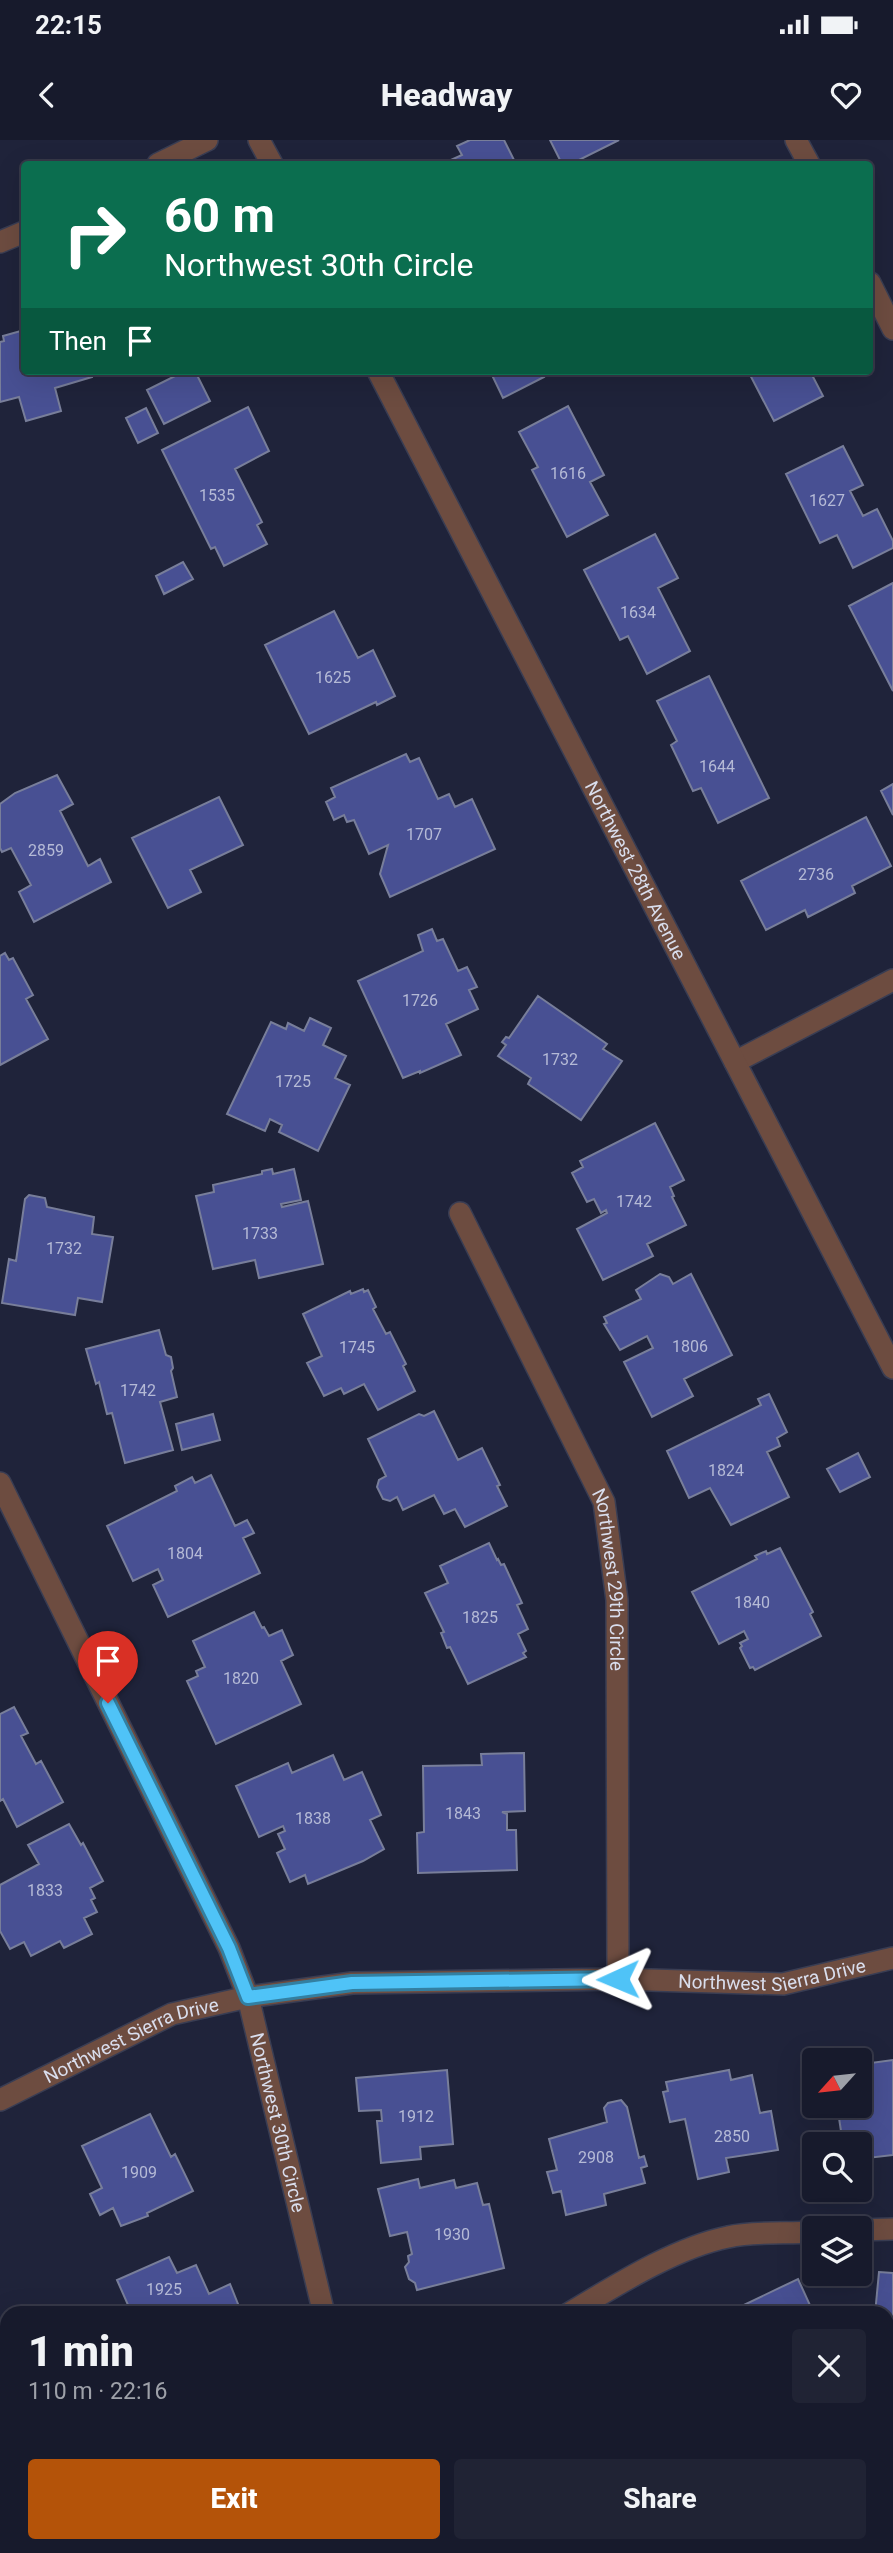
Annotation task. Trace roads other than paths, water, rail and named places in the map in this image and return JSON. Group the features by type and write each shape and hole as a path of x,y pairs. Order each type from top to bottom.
{"street":[{"path":"164,161 207,140"},
{"path":"260,140 270,161"},
{"path":"796,140 807,161"},
{"path":"0,242 21,233"},
{"path":"873,290 893,329"},
{"name":"Northwest 28th Avenue","path":"380,375 893,1368"},
{"path":"735,1062 893,979"},
{"name":"Northwest 29th Circle","path":"460,1213 604,1502 617,1600 618,1979"},
{"name":"Northwest 30th Circle","path":"0,1483 229,1948 248,1997 322,2306"},
{"name":"Northwest Sierra Drive","path":"0,2100 173,2014 248,1997 352,1983 618,1979 783,1984 893,1958"},
{"path":"872,2230 893,2229"},
{"path":"582,2306 680,2253 728,2236 802,2233"}]}
